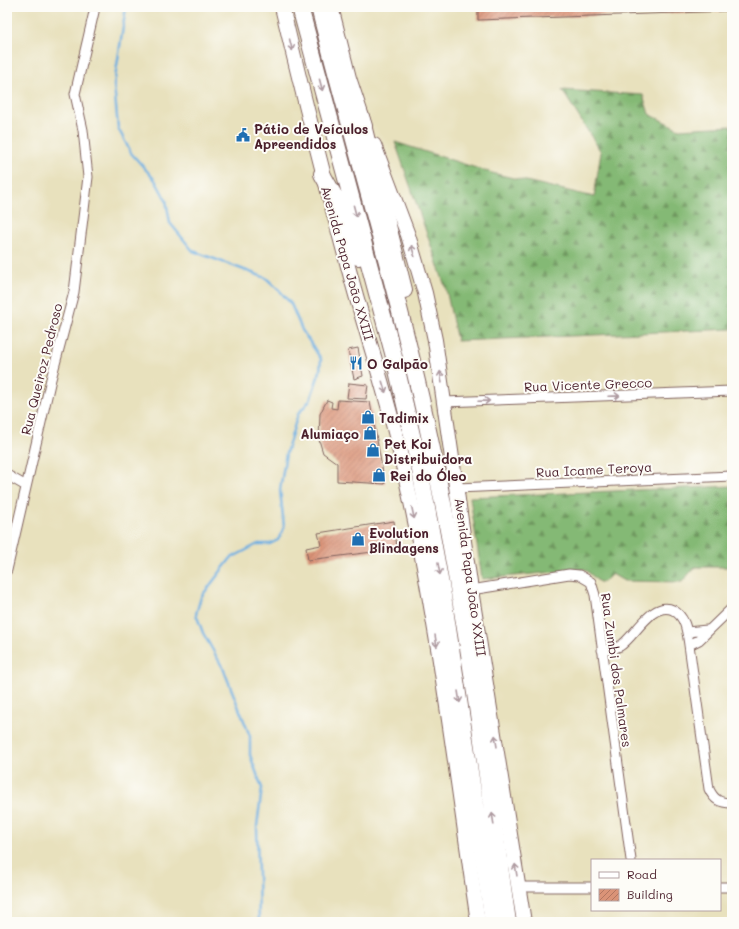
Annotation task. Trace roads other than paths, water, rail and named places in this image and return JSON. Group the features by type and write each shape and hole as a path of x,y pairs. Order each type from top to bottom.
{"highway":[{"name":"Avenida Papa João XXIII","path":"300,7 393,353 432,528 497,900 508,922"},
{"name":"Avenida Papa João XXIII","path":"319,7 410,351 432,450 452,553 497,900 493,922"},
{"path":"361,117 406,298 410,321 410,351"},
{"path":"322,174 335,197 346,224 376,314 393,353"}],"main road":[{"name":"Avenida Papa João XXIII","path":"282,7 322,174 386,394 418,536 478,922"},
{"name":"Avenida Papa João XXIII","path":"331,7 361,117 377,153 416,262 435,340 458,488 471,590 524,922"}],"street":[{"name":"Rua Queiroz Pedroso","path":"7,570 26,486 74,292 88,177 83,130 75,94 94,12"},
{"name":"Rua Vicente Grecco","path":"445,402 732,391"},
{"path":"7,475 26,486"},
{"name":"Rua Icame Teroya","path":"458,488 732,476"},
{"name":"Rua Zumbi dos Palmares","path":"471,590 569,574 582,576 591,582 595,595 631,859"},
{"path":"689,645 699,640 732,608"},
{"path":"602,650 620,646 651,615 663,609 670,609 679,615 687,632 709,789 713,797 718,801 732,803"},
{"path":"687,632 708,630"},
{"path":"518,887 591,887"},
{"path":"721,887 732,888"}],"waterway":[{"path":"126,7 114,85 118,128 131,153 155,180 166,200 170,223 193,251 266,278 291,304 302,330 321,359 320,371 310,400 298,414 286,453 280,490 284,527 281,534 278,540 270,544 258,544 231,558 201,597 196,614 203,633 223,668 250,736 250,755 262,788 257,826 259,922"}],"place":[{"name":"Pátio de Veículos Apreendidos","path":"243,135"},
{"name":"O Galpão","path":"356,363"},
{"name":"Tadimix","path":"368,417"},
{"name":"Alumiaço","path":"370,433"},
{"name":"Pet Koi Distribuidora","path":"373,450"},
{"name":"Rei do Óleo","path":"379,475"},
{"name":"Evolution Blindagens","path":"358,539"}]}
